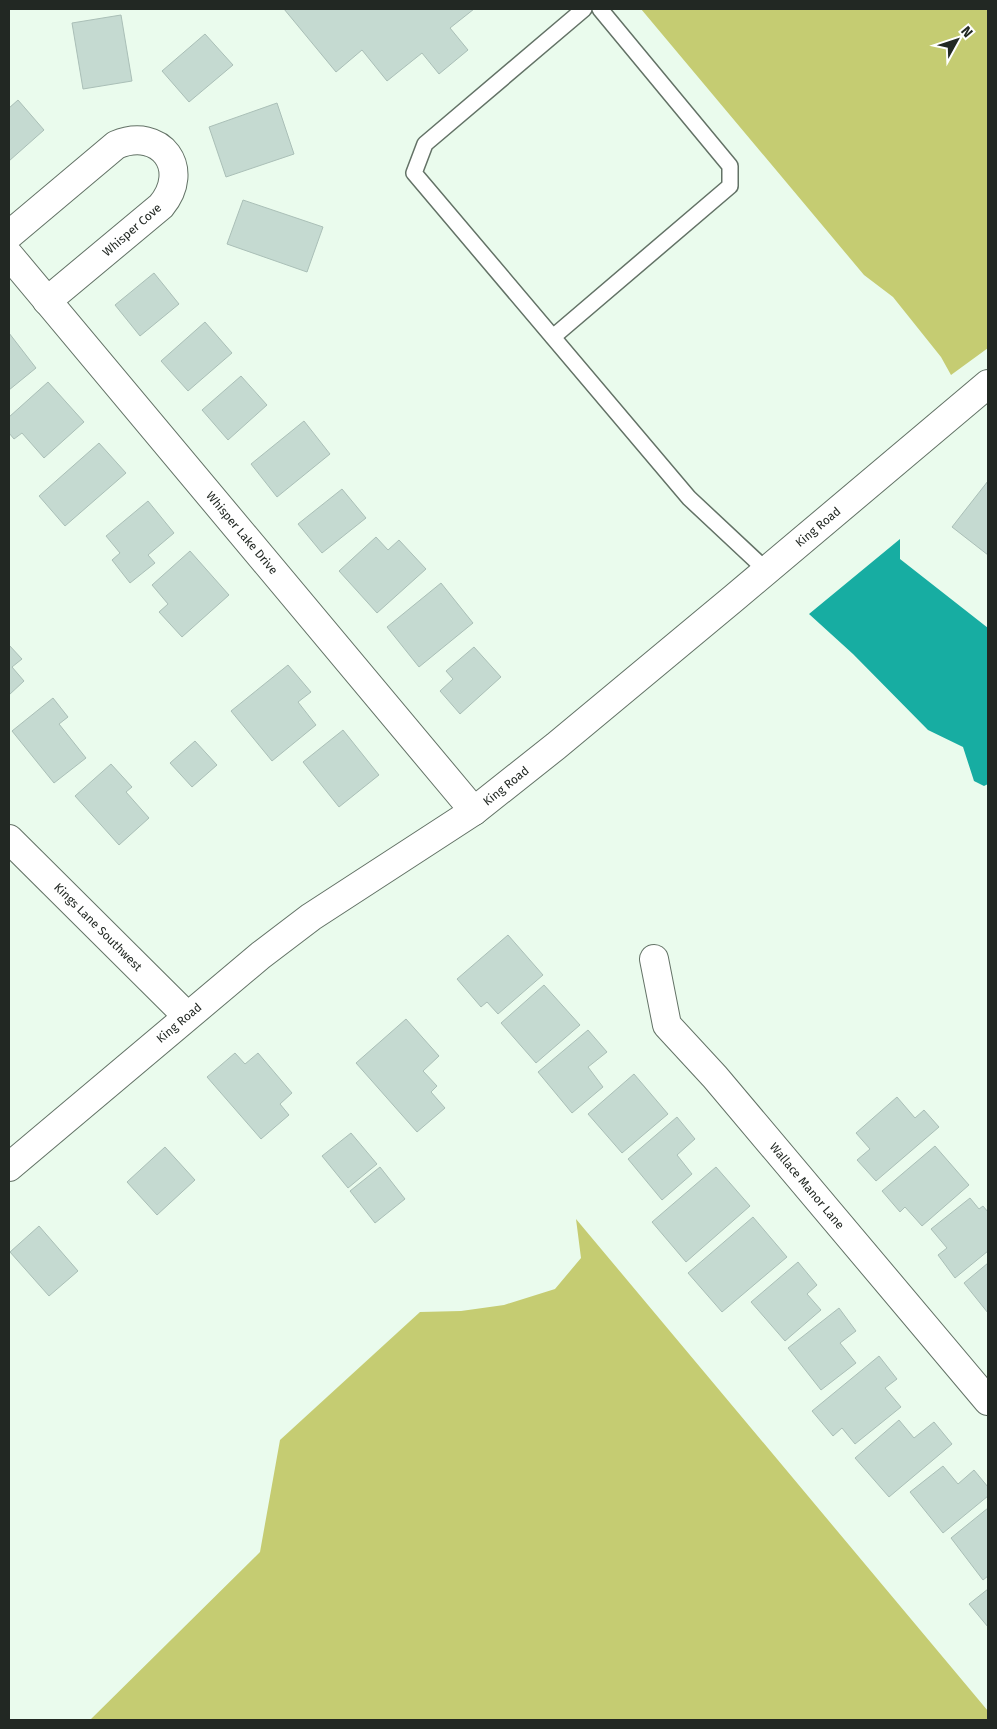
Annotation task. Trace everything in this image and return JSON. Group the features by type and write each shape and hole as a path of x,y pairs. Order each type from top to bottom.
{"street":[{"name":"Whisper Cove","path":"9,235 116,145 127,140 140,139 152,143 163,150 170,160 174,172 173,185 168,197 160,206 47,302"},
{"name":"Whisper Lake Drive","path":"9,255 474,811"},
{"name":"King Road","path":"9,1167 261,955 312,917 474,811 556,746 988,386"},
{"name":"Kings Lane Southwest","path":"9,839 187,1016"},
{"name":"Wallace Manor Lane","path":"654,959 667,1025 715,1077 988,1401"}],"lane":[{"path":"584,9 425,144 414,173 689,498 767,571"},
{"path":"553,337 730,186 730,166 600,9"}],"green space":[{"path":"641,9 988,9 988,348 951,375 941,357 893,297 864,275"},
{"path":"576,1219 988,1711 988,1720 90,1720 260,1552 280,1440 420,1312 461,1311 504,1305 555,1289 581,1258"}],"water":[{"path":"900,539 900,559 988,628 988,784 984,786 974,781 963,747 928,730 853,654 809,614"}],"building":[{"path":"284,9 474,9 450,28 468,50 439,74 422,53 387,81 362,50 336,72"},
{"path":"121,15 132,81 83,89 72,23"},
{"path":"205,34 233,65 189,102 162,71"},
{"path":"18,100 44,130 9,161 9,108"},
{"path":"277,103 294,154 226,177 209,127"},
{"path":"243,200 323,227 307,272 227,244"},
{"path":"154,273 179,304 140,336 115,305"},
{"path":"205,322 232,353 188,391 161,361"},
{"path":"9,333 36,368 9,390"},
{"path":"241,376 267,405 228,440 202,410"},
{"path":"48,382 84,422 44,458 22,433 14,439 9,433 9,417"},
{"path":"304,421 330,454 277,497 251,464"},
{"path":"99,443 126,473 65,526 39,496"},
{"path":"988,481 988,555 952,527"},
{"path":"342,489 366,518 322,553 298,524"},
{"path":"148,501 174,533 148,555 155,563 130,583 112,560 120,553 106,536"},
{"path":"376,537 388,550 399,540 426,569 377,613 339,571"},
{"path":"190,551 229,595 182,637 159,612 168,604 152,585"},
{"path":"441,583 473,623 419,667 387,627"},
{"path":"9,645 22,659 12,667 24,681 9,695"},
{"path":"474,647 501,677 460,714 440,691 453,679 446,671"},
{"path":"288,665 311,692 298,702 316,725 272,761 231,711"},
{"path":"53,698 68,717 59,724 86,758 54,783 12,731"},
{"path":"343,730 379,775 339,807 303,762"},
{"path":"195,741 217,765 192,787 170,763"},
{"path":"111,764 132,787 126,792 149,818 119,845 75,796"},
{"path":"508,935 543,975 498,1014 487,1002 481,1007 457,979"},
{"path":"544,985 580,1025 536,1063 501,1023"},
{"path":"406,1019 439,1056 423,1071 437,1086 431,1092 445,1108 417,1132 356,1063"},
{"path":"588,1030 607,1052 588,1067 603,1087 572,1113 538,1072"},
{"path":"235,1053 245,1064 258,1053 292,1093 280,1104 289,1115 261,1139 207,1077"},
{"path":"634,1074 668,1114 622,1153 588,1114"},
{"path":"897,1097 915,1118 924,1110 939,1127 876,1181 857,1160 870,1149 856,1133"},
{"path":"677,1117 695,1139 677,1155 692,1174 662,1200 628,1159"},
{"path":"351,1133 377,1164 348,1188 322,1156"},
{"path":"935,1146 969,1185 922,1226 905,1207 900,1212 882,1191"},
{"path":"165,1147 195,1180 157,1215 127,1182"},
{"path":"380,1167 405,1199 375,1223 350,1191"},
{"path":"716,1167 750,1206 686,1262 652,1222"},
{"path":"970,1198 979,1209 983,1206 988,1212 988,1251 955,1278 938,1255 947,1248 931,1229"},
{"path":"753,1217 787,1257 722,1312 688,1273"},
{"path":"39,1226 78,1271 49,1296 10,1252"},
{"path":"798,1262 817,1285 807,1294 821,1310 785,1341 751,1302"},
{"path":"988,1263 988,1313 964,1283"},
{"path":"839,1308 856,1331 840,1343 856,1363 821,1390 788,1348"},
{"path":"879,1356 897,1379 885,1388 901,1407 855,1444 842,1428 833,1436 812,1411"},
{"path":"899,1420 914,1438 934,1422 952,1444 889,1497 855,1458"},
{"path":"943,1466 958,1484 974,1470 988,1487 988,1496 943,1533 910,1492"},
{"path":"988,1508 988,1576 983,1580 951,1538"},
{"path":"988,1589 988,1627 969,1604"}]}
